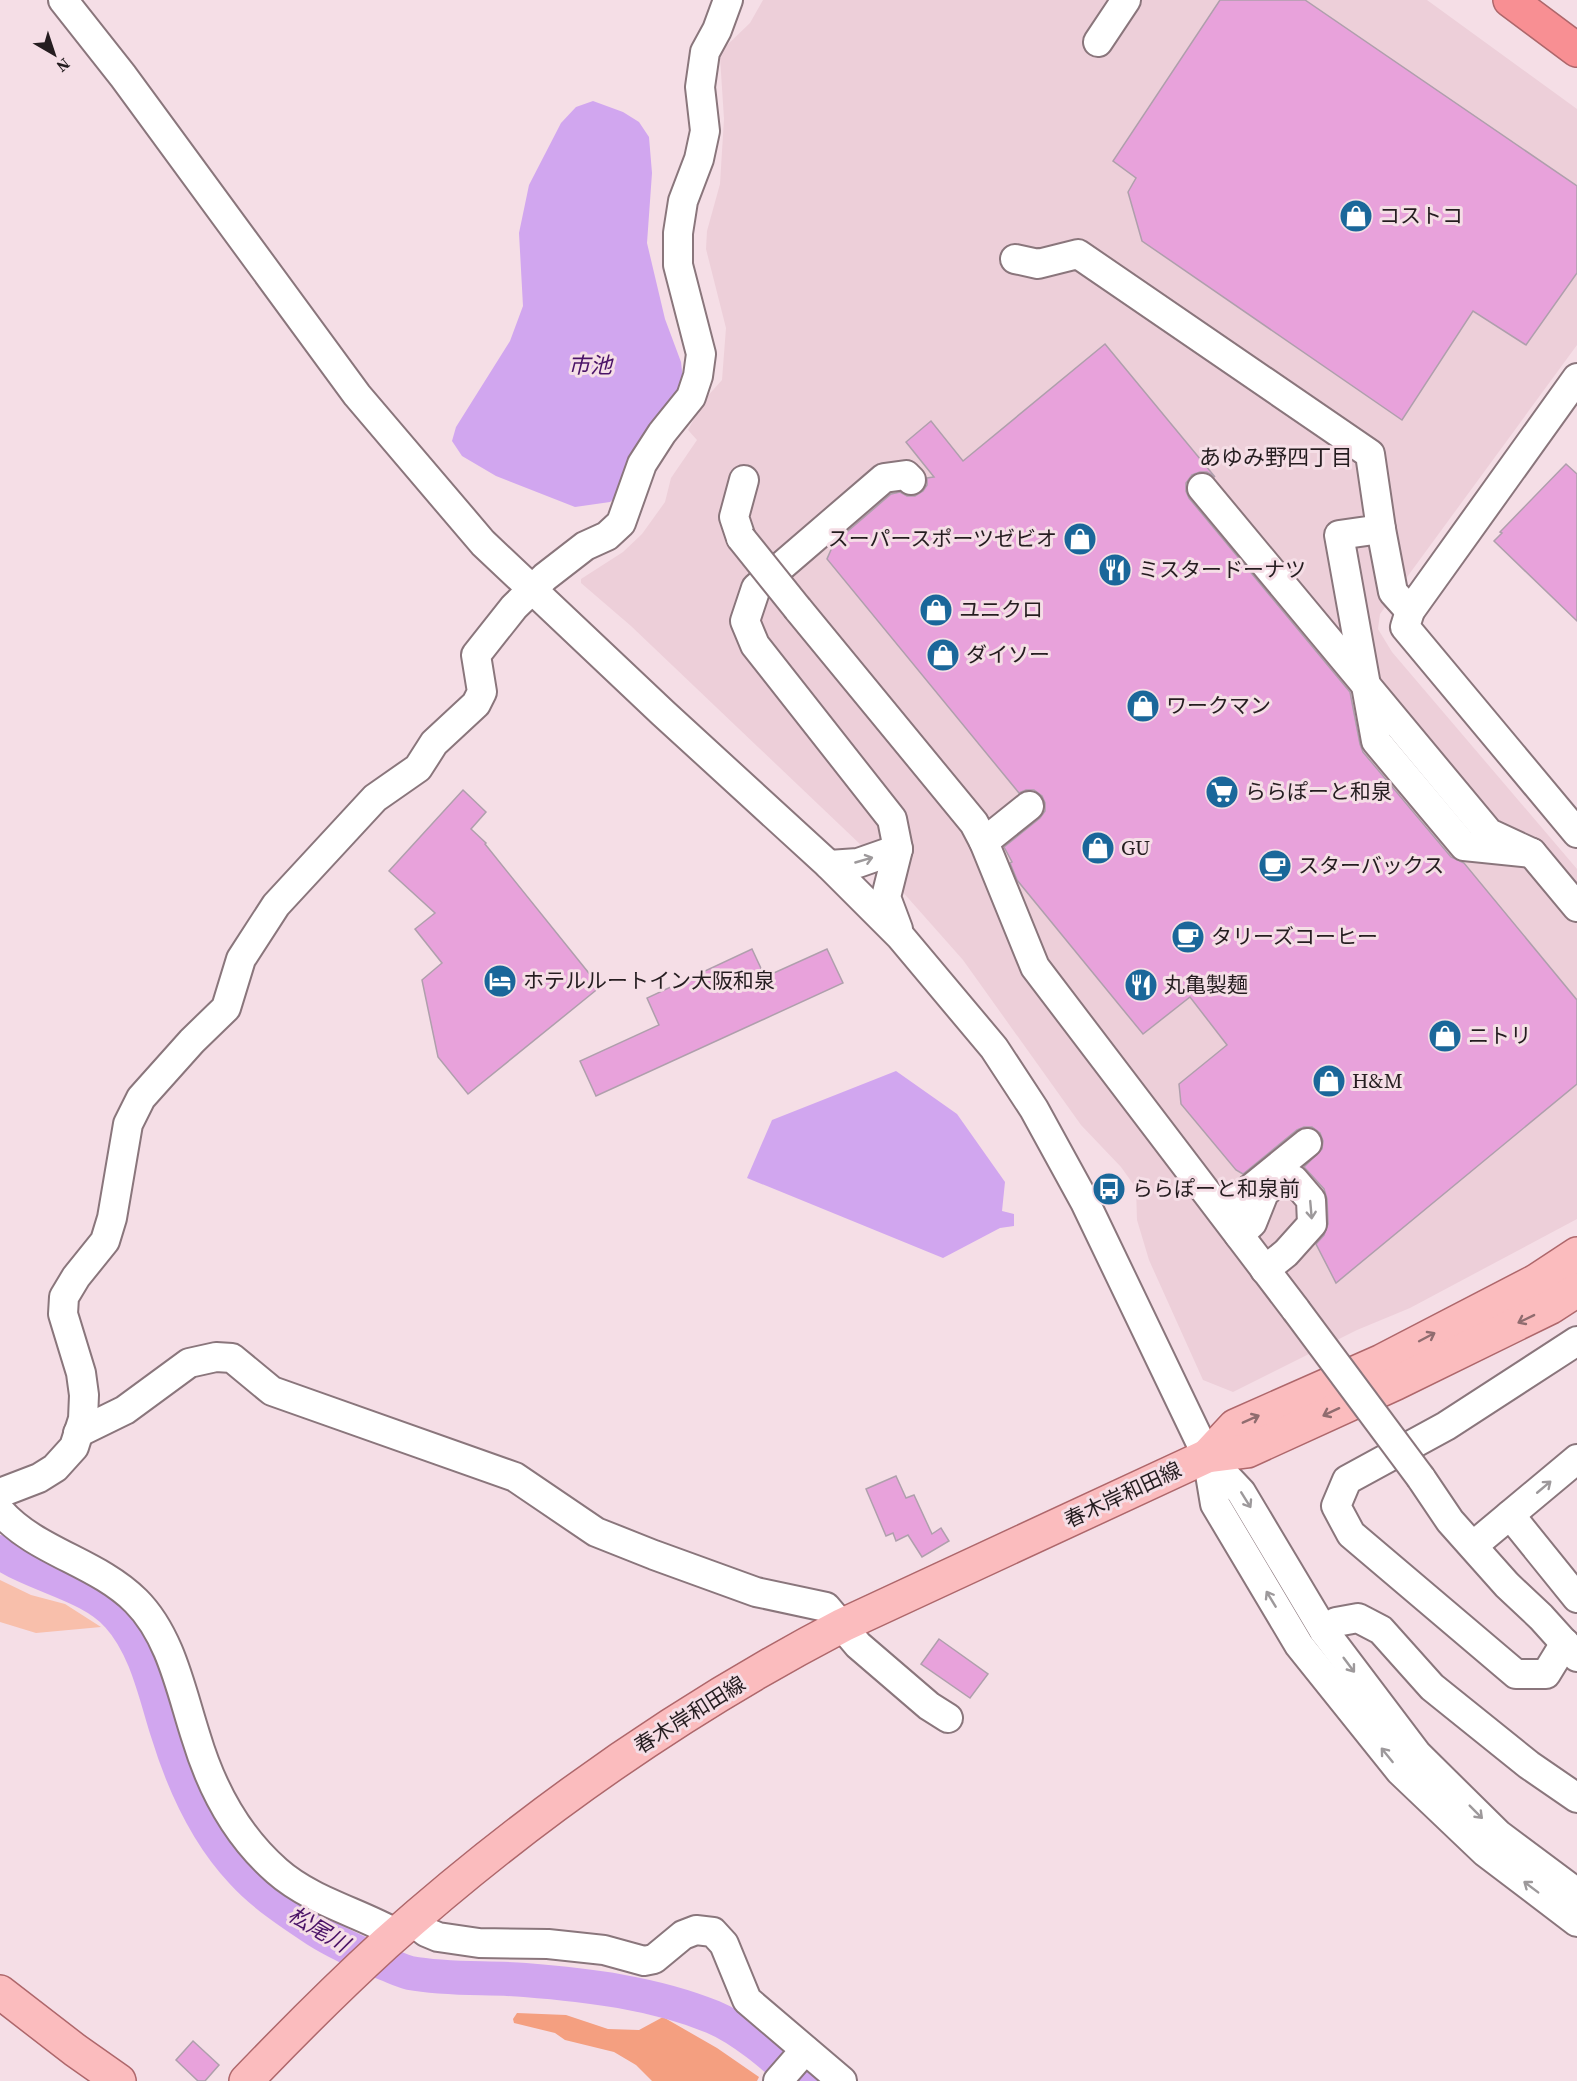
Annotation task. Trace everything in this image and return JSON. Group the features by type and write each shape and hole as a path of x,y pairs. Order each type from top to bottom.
{"highway":[{"path":"1510,0 1577,50"},
{"path":"1541,0 1577,27"}],"main road":[{"name":"春木岸和田線","path":"1207,1456 1235,1426 1382,1361 1536,1281 1577,1254"},
{"name":"春木岸和田線","path":"246,2081 300,2024 398,1933 462,1878 538,1818 668,1726 804,1645 1207,1456 1247,1451 1417,1373 1551,1307 1577,1290"},
{"path":"0,1992 119,2081"}],"street":[{"path":"63,0 123,76 357,395 483,543 531,590 830,865 900,936 994,1048 1034,1110 1084,1202 1186,1418 1207,1456 1241,1492 1324,1631 1417,1754 1498,1834 1577,1893"},
{"path":"0,1493 39,1478 56,1468 74,1447 83,1419 84,1395 81,1373 63,1314 64,1297 76,1277 105,1241 128,1124 141,1098 192,1041 226,1008 241,959 276,905 375,798 418,768 434,743 476,704 482,692 476,655 514,607 531,590 585,546 607,536 621,523 642,464 662,433 691,397 698,376 701,354 678,266 678,233 682,201 699,159 705,131 699,87 705,52 717,30 728,0"},
{"path":"1098,42 1118,3"},
{"path":"1015,259 1038,264 1077,254 1370,454 1393,592 1410,611"},
{"path":"1577,378 1410,611 1405,627 1577,833"},
{"path":"900,936 886,897 898,849 892,819 755,645 745,621 756,588 884,478 906,475 911,480"},
{"path":"744,480 734,517 741,538 974,823 1035,967 1296,1310 1421,1478 1450,1521 1474,1545 1507,1585 1571,1650 1546,1674 1516,1674 1351,1534 1336,1506 1347,1480 1446,1426 1577,1341"},
{"path":"1202,488 1489,833 1532,853 1577,907"},
{"path":"1381,529 1339,535 1376,741 1464,846 1532,853"},
{"path":"984,842 1029,806"},
{"path":"830,865 858,863 898,849"},
{"path":"1222,1212 1308,1143"},
{"path":"1239,1235 1252,1223 1264,1193 1279,1180 1294,1180 1311,1200 1312,1224 1286,1253 1265,1269"},
{"path":"78,1433 125,1410 189,1363 216,1357 232,1359 272,1391 515,1477 596,1532 756,1592 826,1606 858,1645 929,1706 948,1718"},
{"path":"1207,1456 1215,1504 1299,1645 1400,1771 1485,1852 1577,1922"},
{"path":"1474,1545 1577,1459"},
{"path":"0,1511 8,1520 108,1580 136,1601 157,1630 171,1661 196,1739 213,1782 233,1821 257,1852 278,1873 336,1907 398,1933 426,1932 479,1943 548,1944 604,1950 644,1961 654,1959 683,1935 696,1930 712,1932 724,1944 747,2000 802,2052 842,2081"},
{"path":"1510,1515 1577,1598"},
{"path":"1507,1585 1542,1555"},
{"path":"1324,1631 1336,1623 1358,1618 1381,1630 1432,1687 1530,1765 1577,1798"},
{"path":"778,2081 802,2052"}],"shaded area":[{"path":"763,0 1427,0 1577,109 1577,345 1380,614 1378,629 1392,652 1577,869 1577,1219 1410,1308 1357,1330 1233,1392 1203,1380 1149,1260 1137,1220 1136,1188 1121,1167 1081,1125 963,960 862,846 631,626 581,583 581,579 623,552 642,534 665,502 671,478 697,440 688,430 704,400 722,380 726,328 706,249 707,231 720,184 724,119 720,57 724,48 750,23"},
{"path":"0,1580 31,1595 65,1604 101,1627 36,1633 0,1622"},
{"path":"517,2013 566,2015 608,2029 639,2030 663,2017 717,2048 759,2077 757,2081 652,2081 636,2065 614,2052 565,2040 555,2033 514,2023 513,2019"}],"water":[{"name":"市池","path":"593,101 623,112 639,122 649,137 652,173 647,243 665,319 681,362 683,380 622,492 610,502 575,507 496,476 462,456 452,441 456,427 510,341 523,306 519,233 529,185 561,123 576,107"},
{"path":"896,1071 957,1114 1005,1182 1002,1211 1014,1214 1014,1226 1000,1228 943,1258 747,1178 772,1120"}],"building":[{"name":"コストコ","path":"1220,0 1305,0 1577,186 1577,273 1526,345 1473,311 1402,420 1142,241 1128,192 1136,178 1113,161"},
{"name":"ららぽーと和泉","path":"1105,344 1215,477 1207,472 1192,475 1186,483 1189,498 1350,692 1363,752 1451,857 1464,863 1577,1000 1577,1084 1336,1283 1316,1244 1324,1235 1328,1224 1327,1199 1324,1189 1304,1167 1322,1149 1323,1141 1320,1133 1312,1127 1297,1130 1243,1174 1236,1170 1181,1104 1179,1084 1227,1045 1190,997 1143,1034 1017,880 1010,863 1012,862 1004,847 1040,818 1045,811 1042,796 1034,790 1019,793 827,559 834,543 891,494 900,492 907,496 915,496 927,485 927,478 934,477 906,442 931,421 963,461"},
{"path":"1566,464 1577,474 1577,621 1494,541"},
{"path":"463,790 486,812 471,829 486,843 600,987 468,1094 438,1057 422,980 442,963 415,929 435,913 389,871"},
{"path":"752,949 765,977 827,949 843,983 596,1096 580,1061 659,1025 647,998"},
{"path":"896,1476 906,1498 914,1495 932,1534 941,1528 949,1541 922,1557 908,1535 896,1541 893,1533 886,1536 866,1489"},
{"path":"939,1639 988,1674 970,1698 921,1664"},
{"path":"193,2041 219,2065 205,2081 198,2081 176,2060"}],"waterway":[{"name":"松尾川","path":"0,1552 14,1561 92,1596 106,1605 128,1628 143,1656 180,1768 206,1824 229,1857 250,1880 306,1924 350,1949 410,1973 439,1977 511,1979 620,1991 691,2009 736,2029 801,2081"}],"place":[{"name":"コストコ","path":"1356,216"},
{"name":"スーパースポーツゼビオ","path":"1080,539"},
{"name":"ミスタードーナツ","path":"1115,570"},
{"name":"ユニクロ","path":"936,610"},
{"name":"ダイソー","path":"943,655"},
{"name":"ワークマン","path":"1143,706"},
{"name":"ららぽーと和泉","path":"1222,792"},
{"name":"GU","path":"1098,848"},
{"name":"スターバックス","path":"1275,866"},
{"name":"タリーズコーヒー","path":"1188,937"},
{"name":"ホテルルートイン大阪和泉","path":"500,981"},
{"name":"丸亀製麺","path":"1141,985"},
{"name":"ニトリ","path":"1445,1036"},
{"name":"H&M","path":"1329,1081"},
{"name":"ららぽーと和泉前","path":"1109,1189"}],"district":[{"name":"あゆみ野四丁目","path":"1276,457"}]}
